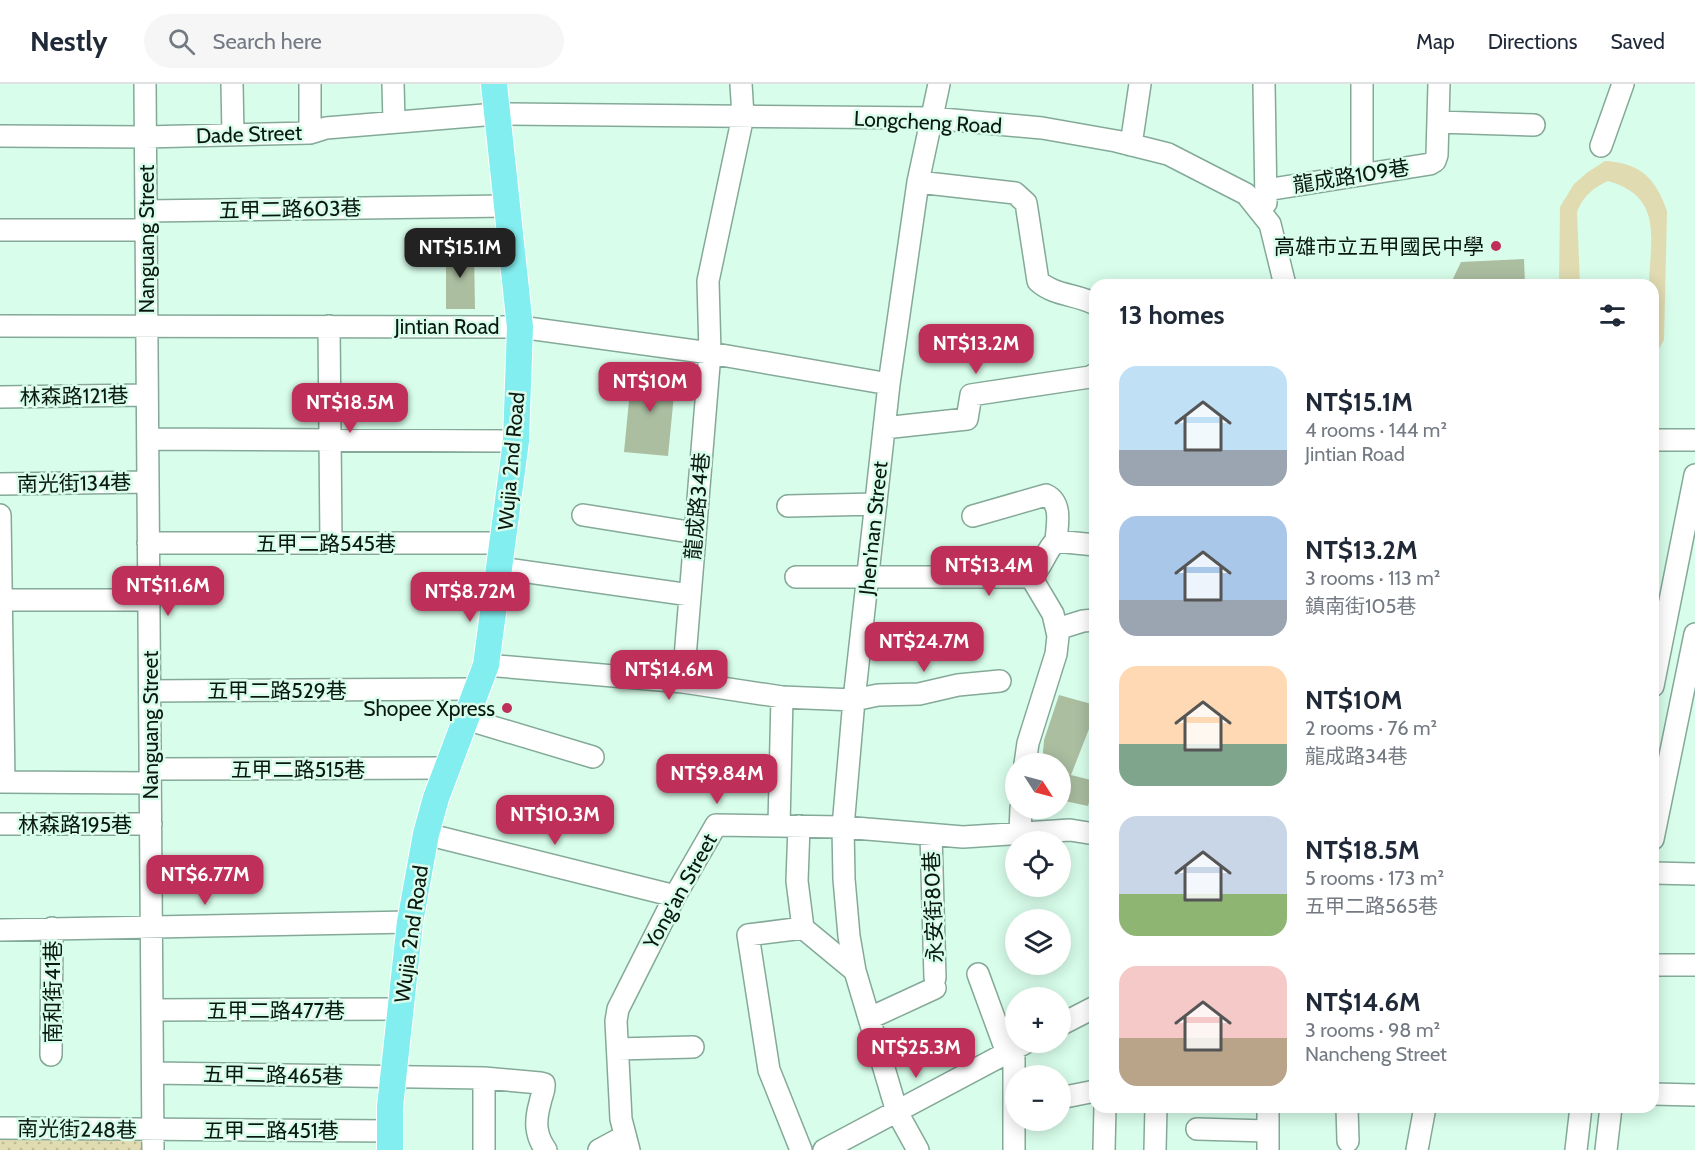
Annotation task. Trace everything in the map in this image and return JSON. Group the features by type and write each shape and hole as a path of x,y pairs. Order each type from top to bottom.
{"main road":[{"name":"Wujia 2nd Road","path":"390,1140 390,1107 410,922 426,834 436,798 482,677 500,568 516,441 520,327 494,84"}],"street":[{"name":"Nanguang Street","path":"145,84 153,1140"},
{"path":"232,84 233,135"},
{"path":"310,84 310,133"},
{"path":"393,84 394,122"},
{"name":"龍成路34巷","path":"682,682 710,353 708,281 743,116 741,84"},
{"name":"Jhen'nan Street","path":"918,1150 897,1112 855,971 849,936 844,879 843,827 854,700 889,384 918,182 939,84"},
{"path":"1131,145 1140,84"},
{"path":"1264,84 1265,218"},
{"path":"1362,84 1362,175"},
{"path":"1439,84 1438,122 1534,125"},
{"path":"1601,146 1623,84"},
{"name":"Dade Street","path":"0,136 310,133 326,128 496,114"},
{"name":"Longcheng Road","path":"496,114 931,118 1042,128 1131,145 1168,154 1246,194 1270,224 1284,279"},
{"name":"龍成路109巷","path":"1266,189 1430,164 1436,160 1438,122"},
{"path":"918,182 1015,193 1026,203 1038,281 1048,290 1089,300"},
{"name":"五甲二路603巷","path":"0,230 146,221 506,206"},
{"name":"Jintian Road","path":"0,326 520,327 710,353 889,384"},
{"path":"329,326 332,543"},
{"path":"884,428 967,418 971,395 1089,377"},
{"name":"林森路121巷","path":"0,397 147,395"},
{"path":"148,439 516,441"},
{"path":"1659,440 1695,440"},
{"path":"1659,656 1695,475"},
{"name":"南光街134巷","path":"0,484 148,482"},
{"path":"796,577 868,579 1031,577 1038,572 1056,541 1056,506 1051,497 1046,495 973,516"},
{"path":"788,506 876,504"},
{"path":"0,515 2,782"},
{"path":"583,515 695,533"},
{"path":"1056,541 1089,544"},
{"name":"五甲二路545巷","path":"148,543 503,543"},
{"path":"500,568 690,595"},
{"path":"1027,753 1056,654 1057,629 1053,614 1031,577"},
{"path":"0,600 149,600"},
{"path":"1057,629 1089,621"},
{"path":"1659,810 1695,634"},
{"name":"五甲二路529巷","path":"150,691 482,677 682,682 782,697 854,700 878,695 919,694 958,685 1000,681"},
{"path":"782,697 789,825 803,928 855,971"},
{"path":"465,719 593,757"},
{"name":"五甲二路515巷","path":"2,782 447,768"},
{"name":"林森路195巷","path":"0,824 150,824"},
{"name":"Yong'an Street","path":"627,1143 621,1119 616,1021 618,1009 675,896 716,825 843,827 963,837 1005,833"},
{"name":"Yong'an Street","path":"1045,831 1070,830 1089,833"},
{"path":"426,834 675,896"},
{"name":"永安街80巷","path":"870,1018 935,983 931,835"},
{"path":"1659,873 1695,874"},
{"path":"0,930 410,922"},
{"name":"南和街41巷","path":"51,1055 52,928"},
{"path":"801,1150 769,1070 748,935 803,928"},
{"path":"1659,964 1695,965"},
{"path":"978,974 1005,1027"},
{"name":"五甲二路477巷","path":"152,1010 401,1009"},
{"path":"1071,1019 1089,1010"},
{"path":"618,1049 693,1047"},
{"path":"824,1150 1007,1053"},
{"name":"五甲二路465巷","path":"153,1073 484,1078 544,1084 536,1123 539,1140 546,1150"},
{"path":"484,1078 484,1150"},
{"path":"1071,1096 1089,1092"},
{"path":"1659,1094 1695,1095"},
{"path":"1104,1150 1105,1113"},
{"path":"1155,1150 1156,1113"},
{"path":"1197,1129 1268,1140 1268,1113"},
{"path":"1347,1113 1348,1141"},
{"path":"1417,1150 1424,1113"},
{"path":"1576,1150 1580,1113"},
{"path":"1606,1150 1610,1113"},
{"name":"南光街248巷","path":"0,1128 153,1140"},
{"path":"1014,1131 1014,1150"},
{"name":"五甲二路451巷","path":"153,1140 390,1140"},
{"path":"599,1150 627,1143"}],"shaded area":[{"path":"1605,161 1628,165 1638,169 1652,182 1663,200 1667,211 1664,340 1659,349 1659,279 1649,279 1650,222 1646,209 1626,188 1608,181 1585,197 1577,212 1580,279 1559,279 1560,207 1574,184"},
{"path":"0,1131 142,1138 142,1150 0,1150"}],"building":[{"path":"446,249 474,249 475,309 446,309"},
{"path":"1524,259 1525,279 1453,279 1461,262"},
{"path":"632,370 676,374 668,456 624,452"},
{"path":"1059,695 1089,703 1089,729 1071,775 1071,753 1043,753 1044,740"},
{"path":"1071,775 1089,780 1088,806 1071,802"}],"place":[{"name":"高雄市立五甲國民中學","path":"1496,246"},
{"name":"Shopee Xpress","path":"507,708"}]}
